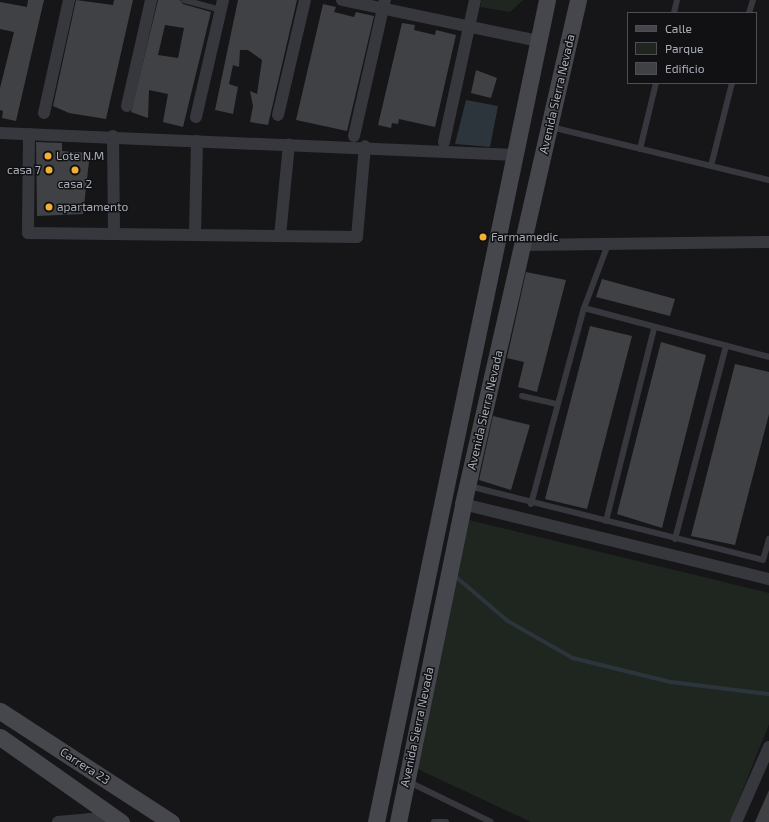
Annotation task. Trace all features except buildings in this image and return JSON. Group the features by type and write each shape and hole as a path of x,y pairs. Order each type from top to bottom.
{"main road":[{"name":"Avenida Sierra Nevada","path":"376,822 538,41 548,0"},
{"name":"Avenida Sierra Nevada","path":"398,822 463,504 578,0"},
{"name":"Carrera 23","path":"0,711 171,822"},
{"name":"Carrera 23","path":"0,737 116,820"}],"street":[{"path":"44,113 69,0"},
{"path":"127,106 151,0"},
{"path":"278,115 304,0"},
{"path":"342,0 384,4 469,26 538,41"},
{"path":"444,142 475,0"},
{"path":"354,136 384,4"},
{"path":"196,117 222,5"},
{"path":"0,133 365,146 514,156"},
{"path":"29,134 28,233 357,237 365,146"},
{"path":"113,136 114,234"},
{"path":"195,235 198,141"},
{"path":"280,236 289,144"},
{"path":"522,245 769,242"},
{"path":"463,504 769,579"},
{"path":"736,822 769,747"},
{"path":"58,822 116,820"}],"lane":[{"path":"184,0 222,5"},
{"path":"674,12 677,0"},
{"path":"750,12 753,0"},
{"path":"640,149 656,84"},
{"path":"711,166 732,84"},
{"path":"549,126 769,180"},
{"path":"531,504 584,308 608,244"},
{"path":"584,308 654,328 769,357"},
{"path":"606,521 654,328"},
{"path":"675,539 726,346"},
{"path":"522,396 557,404"},
{"path":"468,485 531,504 763,560 769,539"},
{"path":"406,781 491,822"},
{"path":"434,822 446,822"}],"green space":[{"path":"482,0 523,0 510,12 480,7"},
{"path":"461,518 769,593 769,724 730,822 531,822 409,765"}],"shaded area":[{"path":"466,100 498,106 490,147 455,144"}],"waterway":[{"path":"453,574 508,621 573,658 671,682 769,694"}],"place":[{"name":"Lote N.M","path":"48,156"},
{"name":"casa 7","path":"49,170"},
{"name":"casa 2","path":"75,170"},
{"name":"apartamento","path":"49,207"},
{"name":"Farmamedic","path":"483,237"}]}
